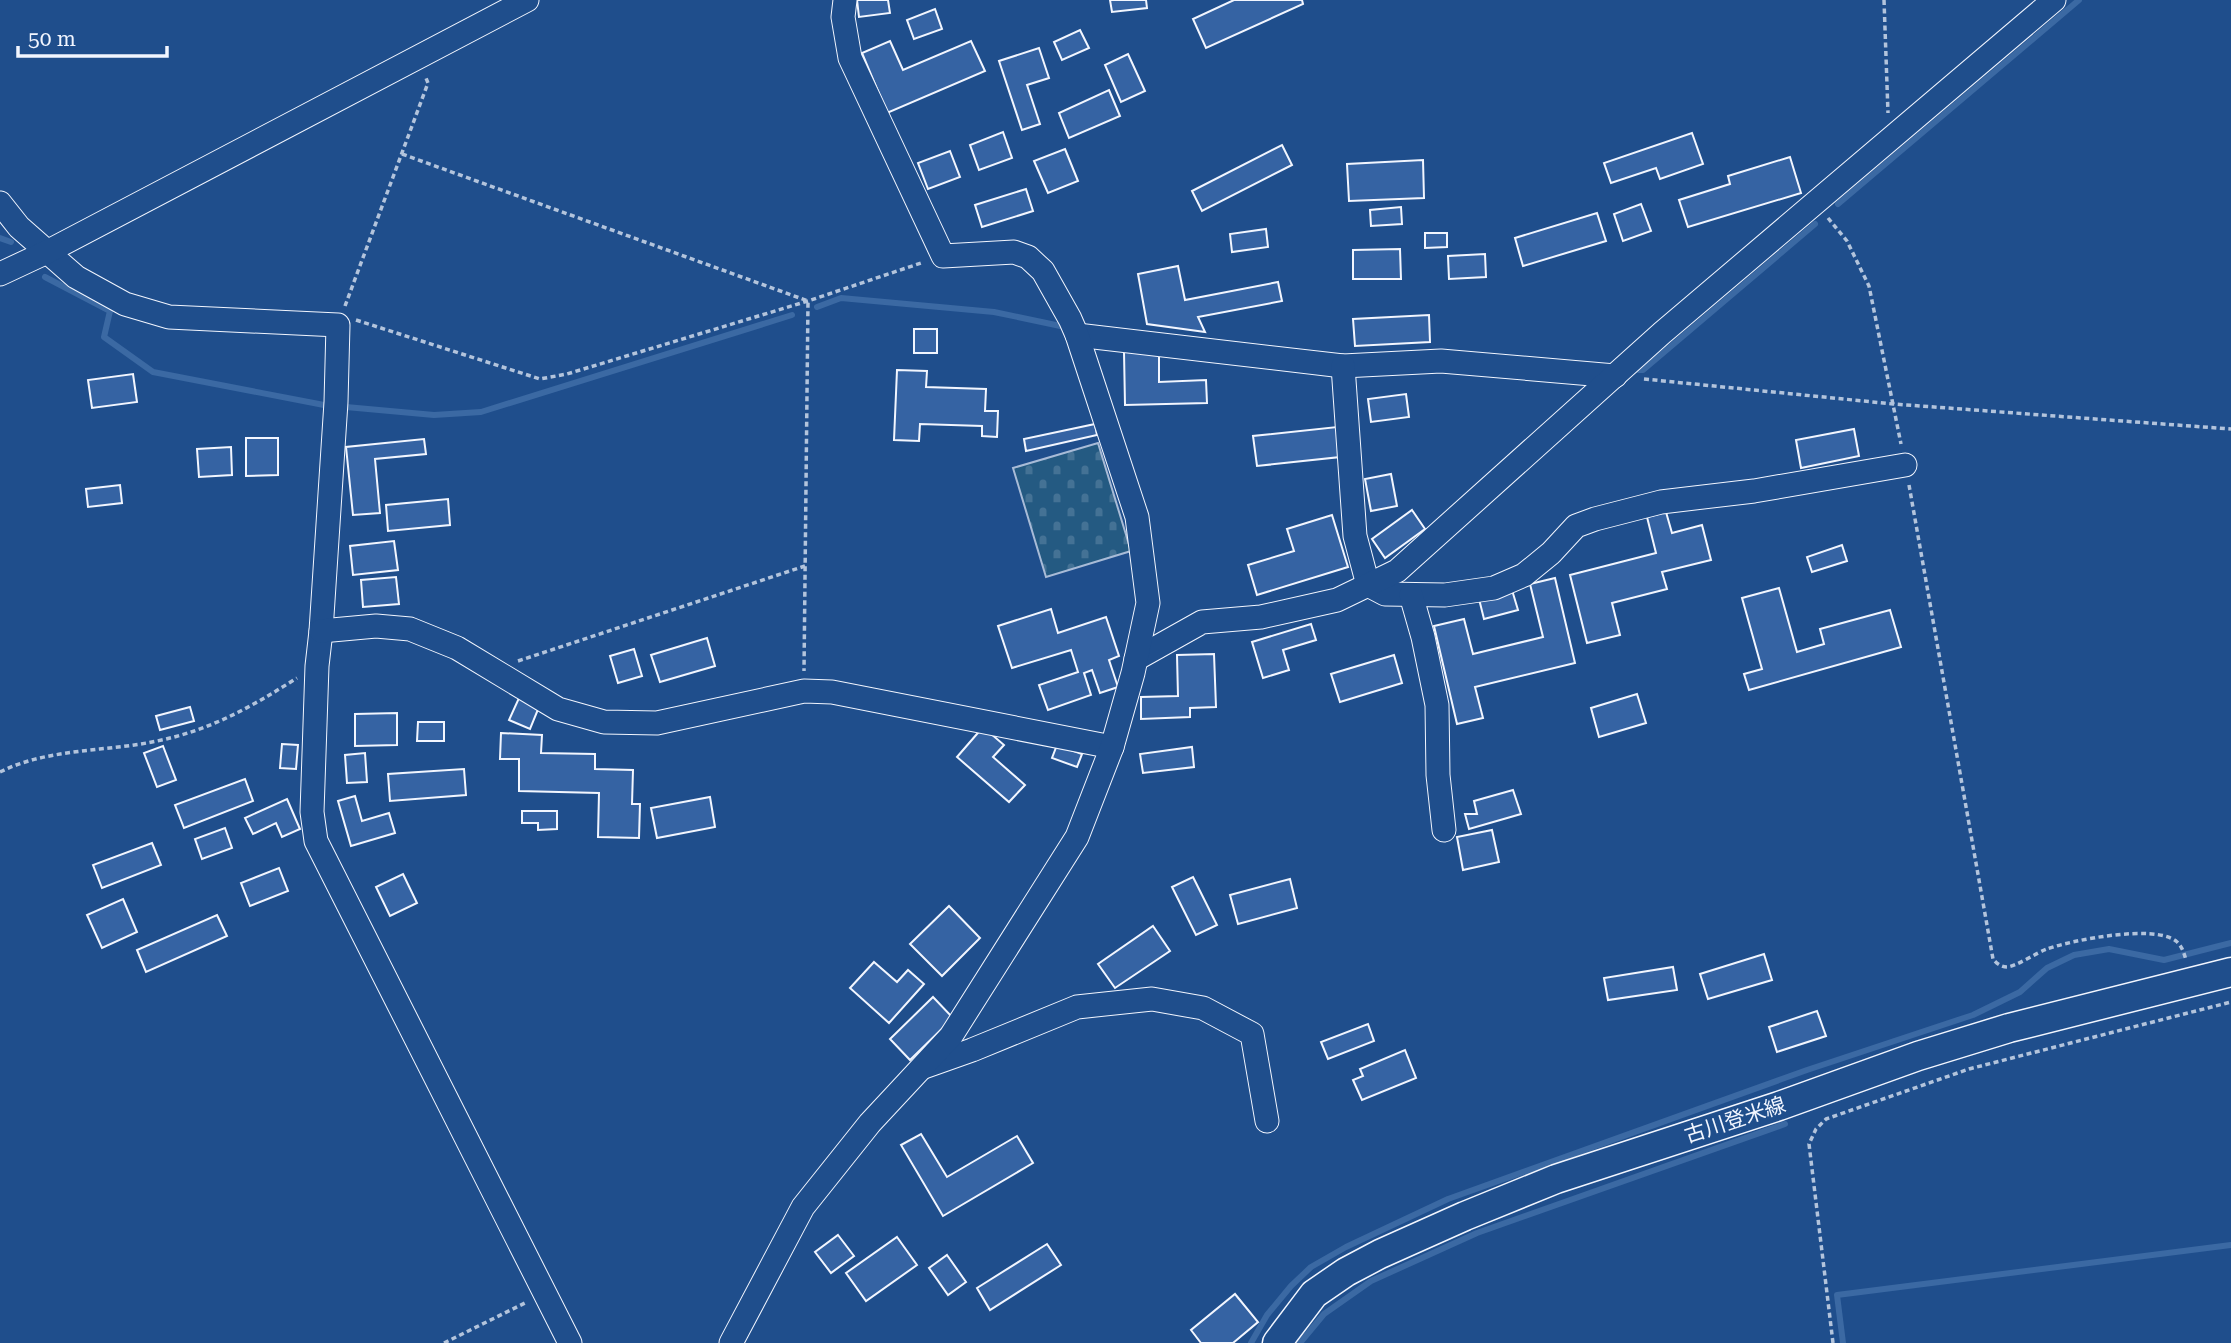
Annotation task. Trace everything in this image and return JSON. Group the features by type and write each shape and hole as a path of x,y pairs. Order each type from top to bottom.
{"main road":[{"name":"古川登米線","path":"1277,1343 1314,1294 1346,1272 1465,1216 1556,1179 2009,1028 2231,972"}],"street":[{"path":"0,274 47,252 527,0"},
{"path":"731,1343 803,1207 870,1123 951,1035 1077,837 1112,747 1148,603 1138,517 1074,328 1043,271 1028,257 1014,252 943,256 849,58 843,17 845,0"},
{"path":"1136,659 1202,622 1274,614 1337,600 1397,571 1615,376 2053,0"},
{"path":"1,206 19,227 76,277 125,304 169,317 338,325 335,408 317,666 312,812 316,841 570,1343"},
{"path":"1074,328 1343,366 1441,361 1615,376"},
{"path":"1343,366 1355,537 1368,585 1385,594 1445,596 1494,588 1524,576 1551,553 1576,526 1661,502 1754,491 1905,465"},
{"path":"1411,595 1437,705 1438,775 1444,830"},
{"path":"321,631 376,626 410,629 457,648 558,709 604,723 657,723 804,691 832,692 1112,747"},
{"path":"921,1068 972,1051 1077,1007 1152,999 1203,1008 1252,1034 1267,1121"}],"path":[{"path":"1884,0 1888,115 1899,132"},
{"path":"338,325 428,83 416,59"},
{"path":"402,154 808,301"},
{"path":"1815,203 1847,241 1869,286 1905,465 1993,959 1997,964 2007,967 2045,950 2080,939 2140,934 2167,937 2182,948"},
{"path":"338,325 353,318 540,379 567,374 808,301 943,256"},
{"path":"804,691 808,301"},
{"path":"1615,376 1893,404 2231,429"},
{"path":"493,670 805,566"},
{"path":"0,772 47,756 155,742 201,731 243,712 317,666"},
{"path":"1833,1343 1809,1144 1816,1129 1825,1119 1969,1069 2231,1002"},
{"path":"444,1343 545,1293"}],"green space":[{"path":"1098,443 1131,551 1046,577 1013,468"}],"building":[{"path":"857,0 888,0 890,13 859,17"},
{"path":"1110,0 1146,0 1147,8 1112,12"},
{"path":"1234,0 1302,0 1303,4 1206,48 1193,19"},
{"path":"935,9 942,29 914,39 907,20"},
{"path":"1080,30 1089,48 1062,60 1054,42"},
{"path":"890,41 903,70 971,41 985,71 887,113 862,53"},
{"path":"1039,48 1049,78 1027,85 1040,124 1022,130 999,61"},
{"path":"1128,54 1145,91 1121,102 1105,65"},
{"path":"1109,90 1120,116 1069,138 1059,113"},
{"path":"1003,132 1012,158 979,170 970,145"},
{"path":"1692,133 1703,164 1660,179 1656,168 1611,183 1604,163"},
{"path":"1282,145 1292,165 1202,211 1192,191"},
{"path":"1065,149 1078,181 1048,193 1034,161"},
{"path":"950,151 960,177 928,189 918,163"},
{"path":"1790,157 1801,193 1688,227 1679,200 1730,184 1728,176"},
{"path":"1423,160 1424,198 1349,201 1347,164"},
{"path":"1026,189 1033,211 982,227 975,205"},
{"path":"1641,204 1651,231 1623,241 1614,214"},
{"path":"1401,207 1402,224 1371,226 1370,210"},
{"path":"1597,213 1606,241 1523,266 1515,238"},
{"path":"1266,229 1268,247 1232,252 1230,234"},
{"path":"1425,233 1447,233 1447,247 1425,248"},
{"path":"1400,249 1401,279 1353,279 1353,250"},
{"path":"1485,254 1486,277 1449,279 1448,256"},
{"path":"1178,266 1185,300 1278,282 1282,301 1198,317 1205,332 1147,324 1138,274"},
{"path":"1429,315 1430,342 1355,346 1353,319"},
{"path":"914,329 937,329 937,353 914,353"},
{"path":"1159,351 1159,382 1206,380 1207,403 1125,405 1124,352"},
{"path":"897,370 927,371 926,387 986,389 985,411 998,411 997,437 982,436 982,426 920,424 919,441 894,440"},
{"path":"133,374 137,402 92,408 88,380"},
{"path":"1406,394 1409,417 1371,422 1368,399"},
{"path":"1095,424 1097,435 1026,451 1024,439"},
{"path":"1337,427 1340,457 1257,466 1253,436"},
{"path":"1854,429 1859,456 1801,468 1796,440"},
{"path":"246,438 278,438 278,475 246,476"},
{"path":"424,439 426,454 375,459 380,513 353,515 346,447"},
{"path":"231,447 232,475 199,477 197,449"},
{"path":"1391,474 1397,506 1371,511 1365,479"},
{"path":"120,485 122,503 88,507 86,489"},
{"path":"448,499 450,525 388,531 386,505"},
{"path":"1412,510 1425,529 1385,558 1372,539"},
{"path":"1666,512 1672,533 1702,525 1711,560 1662,572 1667,589 1612,603 1620,635 1587,643 1570,575 1656,553 1647,517"},
{"path":"1332,515 1348,567 1257,595 1248,565 1294,551 1287,529"},
{"path":"394,541 398,570 353,575 350,546"},
{"path":"1842,545 1847,561 1812,572 1807,557"},
{"path":"396,577 399,604 363,607 361,580"},
{"path":"1555,578 1575,663 1475,687 1483,718 1457,724 1434,626 1464,619 1473,654 1543,637 1530,584"},
{"path":"1779,588 1797,652 1824,644 1820,629 1890,610 1901,647 1749,690 1744,674 1762,669 1742,598"},
{"path":"1512,590 1518,610 1484,619 1479,599"},
{"path":"1051,609 1058,633 1106,617 1119,656 1109,660 1118,687 1100,693 1092,670 1084,673 1091,695 1048,710 1039,685 1078,672 1071,650 1012,668 998,626"},
{"path":"1311,624 1316,640 1283,650 1289,670 1263,678 1252,642"},
{"path":"707,638 715,666 660,682 651,655"},
{"path":"634,649 642,676 618,683 610,656"},
{"path":"1214,654 1216,707 1190,708 1190,717 1141,719 1141,697 1178,696 1177,655"},
{"path":"1394,655 1402,683 1340,702 1331,674"},
{"path":"1637,694 1646,723 1599,737 1591,708"},
{"path":"519,698 539,707 530,729 509,720"},
{"path":"190,707 194,721 160,730 156,716"},
{"path":"397,713 397,745 355,746 355,714"},
{"path":"418,722 444,722 444,741 417,741"},
{"path":"983,727 1004,745 993,757 1025,785 1009,802 957,757"},
{"path":"501,733 542,735 541,753 595,754 595,769 633,770 632,804 640,804 639,838 598,837 599,793 519,791 519,759 500,759"},
{"path":"282,744 298,745 296,769 280,768"},
{"path":"1057,745 1082,754 1077,767 1052,758"},
{"path":"163,746 176,780 157,787 144,753"},
{"path":"1192,747 1194,767 1143,773 1140,754"},
{"path":"365,753 367,782 347,783 345,755"},
{"path":"464,769 466,795 390,801 388,774"},
{"path":"245,779 253,801 184,828 175,805"},
{"path":"1513,790 1521,814 1469,829 1465,814 1477,814 1474,801"},
{"path":"355,796 362,821 389,813 395,833 351,846 338,801"},
{"path":"710,797 715,827 657,838 651,808"},
{"path":"287,799 300,829 282,837 276,823 253,834 245,818"},
{"path":"522,811 557,811 557,829 538,830 538,823 522,823"},
{"path":"225,828 232,848 202,859 195,839"},
{"path":"1492,830 1499,862 1463,870 1457,837"},
{"path":"152,843 161,865 102,888 93,865"},
{"path":"279,868 288,891 250,906 241,883"},
{"path":"403,874 417,903 390,916 376,887"},
{"path":"1193,877 1217,925 1196,935 1172,887"},
{"path":"1290,879 1297,908 1238,924 1230,895"},
{"path":"123,899 137,932 102,948 87,915"},
{"path":"949,906 980,938 942,976 910,944"},
{"path":"217,915 227,936 146,972 137,950"},
{"path":"1153,926 1170,951 1115,988 1098,964"},
{"path":"1764,954 1772,980 1708,999 1700,974"},
{"path":"874,962 897,982 908,970 924,984 889,1023 850,988"},
{"path":"1673,967 1677,990 1608,1000 1604,978"},
{"path":"933,997 953,1018 910,1060 890,1039"},
{"path":"1817,1011 1826,1036 1777,1052 1769,1027"},
{"path":"1368,1024 1374,1041 1328,1059 1321,1042"},
{"path":"1405,1050 1416,1078 1362,1100 1353,1080 1363,1076 1360,1069"},
{"path":"921,1134 947,1177 1017,1136 1033,1163 943,1216 901,1145"},
{"path":"838,1235 854,1256 831,1273 815,1252"},
{"path":"897,1237 917,1265 866,1301 846,1273"},
{"path":"1047,1244 1061,1265 990,1310 977,1288"},
{"path":"947,1255 966,1282 948,1295 929,1268"},
{"path":"1235,1294 1258,1322 1233,1343 1201,1343 1191,1330"}],"waterway":[{"path":"1838,204 2079,0"},
{"path":"1639,370 1643,370 1815,224"},
{"path":"0,238 11,242"},
{"path":"45,277 110,311 104,337 153,372 324,405 434,415 481,412 792,315"},
{"path":"817,307 841,298 994,312 1070,328"},
{"path":"1251,1343 1267,1315 1311,1267 1346,1247 1448,1199 1807,1070 1973,1015 2020,992 2047,968 2074,955 2109,949 2164,960 2231,943"},
{"path":"1300,1343 1324,1314 1371,1281 1477,1233 1785,1124"},
{"path":"1843,1343 1837,1295 2231,1245"}]}
